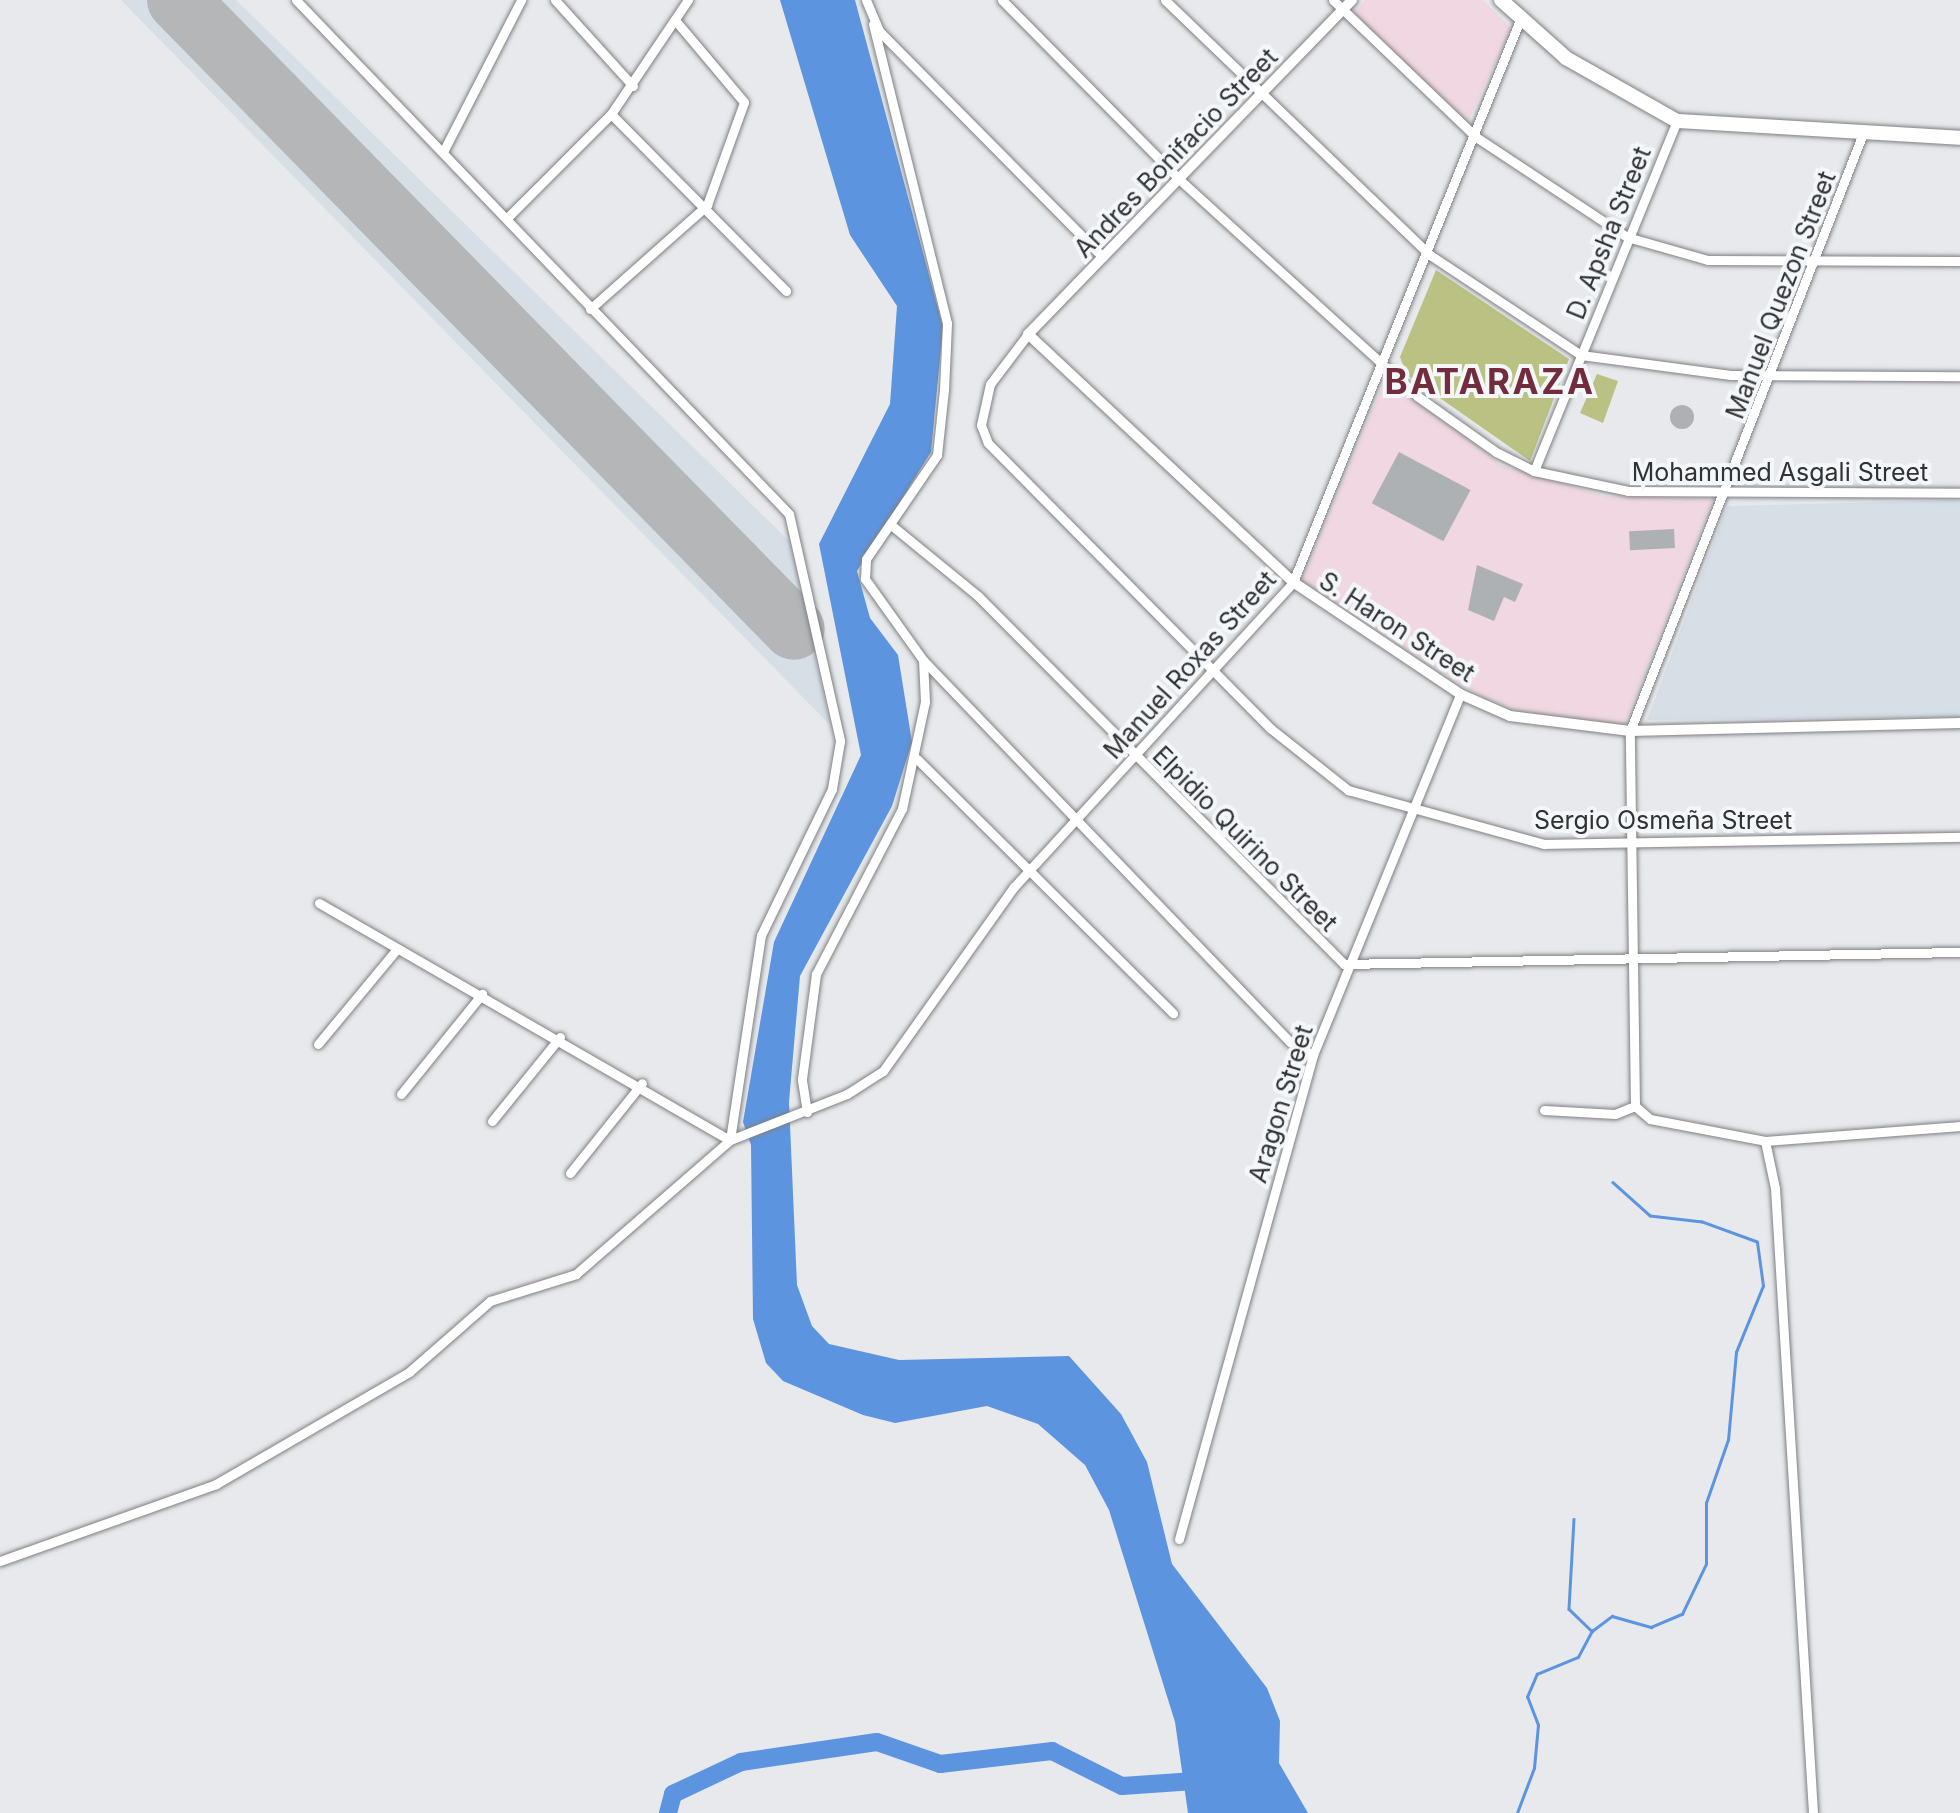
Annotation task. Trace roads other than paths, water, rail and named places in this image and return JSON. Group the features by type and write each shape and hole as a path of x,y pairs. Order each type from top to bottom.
{"main road":[{"path":"1501,0 1520,20 1598,80 1677,121 1862,136 1960,138"}],"street":[{"path":"0,1561 197,1493 263,1457 409,1372 490,1301 576,1274 730,1140 762,935 832,790 840,741 789,514 296,0"},
{"path":"444,150 521,0"},
{"path":"554,0 633,86"},
{"path":"508,217 611,114 688,0"},
{"path":"866,0 946,323 937,455 866,559 865,579 923,660 1290,1042 1313,1055"},
{"name":"Mohammed Asgali Street","path":"1002,0 1180,180 1384,364 1465,434 1534,471 1628,492 1960,493"},
{"path":"1165,0 1430,255 1582,355 1701,374 1960,376"},
{"path":"1333,0 1476,138 1627,237 1708,260 1960,261"},
{"name":"Andres Bonifacio Street","path":"1028,334 1352,0"},
{"path":"590,309 707,205 744,102 675,20"},
{"name":"Manuel Roxas Street","path":"730,1140 807,1112 883,1071 1031,868 1216,670 1292,582 1430,255 1520,20"},
{"path":"873,24 1104,257"},
{"path":"611,114 707,205 786,291"},
{"name":"D. Apsha Street","path":"1534,471 1677,121"},
{"name":"Manuel Quezon Street","path":"1635,1106 1630,731 1820,260 1862,136"},
{"name":"Sergio Osmeña Street","path":"1028,334 995,372 983,432 1321,773 1413,812 1520,841 1960,837"},
{"name":"S. Haron Street","path":"1028,334 1292,582 1460,694 1544,726 1630,731 1960,723"},
{"name":"Elpidio Quirino Street","path":"890,524 978,596 1349,966"},
{"path":"807,1112 802,1079 816,974 888,840 918,759 923,660"},
{"name":"Aragon Street","path":"1179,1539 1313,1055 1460,694"},
{"path":"918,759 1173,1012"},
{"path":"319,903 642,1083 730,1140"},
{"path":"318,1044 397,949"},
{"path":"1349,966 1633,954 1960,952"},
{"path":"401,1094 482,994"},
{"path":"492,1121 560,1038"},
{"path":"570,1173 642,1083"},
{"path":"1544,1110 1615,1114 1635,1106 1650,1119 1765,1141 1960,1126"},
{"path":"1765,1141 1775,1188 1813,1813"}],"water":[{"path":"780,0 855,0 943,327 931,452 857,571 870,618 898,655 912,742 892,806 800,976 789,1102 797,1285 812,1326 829,1344 899,1360 1069,1356 1121,1414 1147,1462 1172,1564 1267,1688 1280,1721 1279,1763 1308,1813 1188,1813 1175,1722 1109,1510 1085,1465 1038,1424 987,1406 895,1423 863,1415 783,1381 766,1363 753,1319 751,1145 743,1122 774,942 861,755 819,544 890,404 897,306 850,235"}],"waterway":[{"path":"1517,1813 1534,1768 1538,1725 1527,1697 1537,1674 1578,1657 1592,1631 1612,1616 1651,1627 1682,1614 1706,1564 1706,1503 1728,1440 1736,1352 1763,1286 1757,1242 1702,1222 1650,1216 1613,1183"},
{"path":"1574,1519 1569,1609 1592,1631"},
{"path":"668,1813 673,1794 741,1762 877,1742 940,1764 1052,1751 1122,1786 1209,1780"}],"district":[{"name":"BATARAZA","path":"1490,381"}]}
